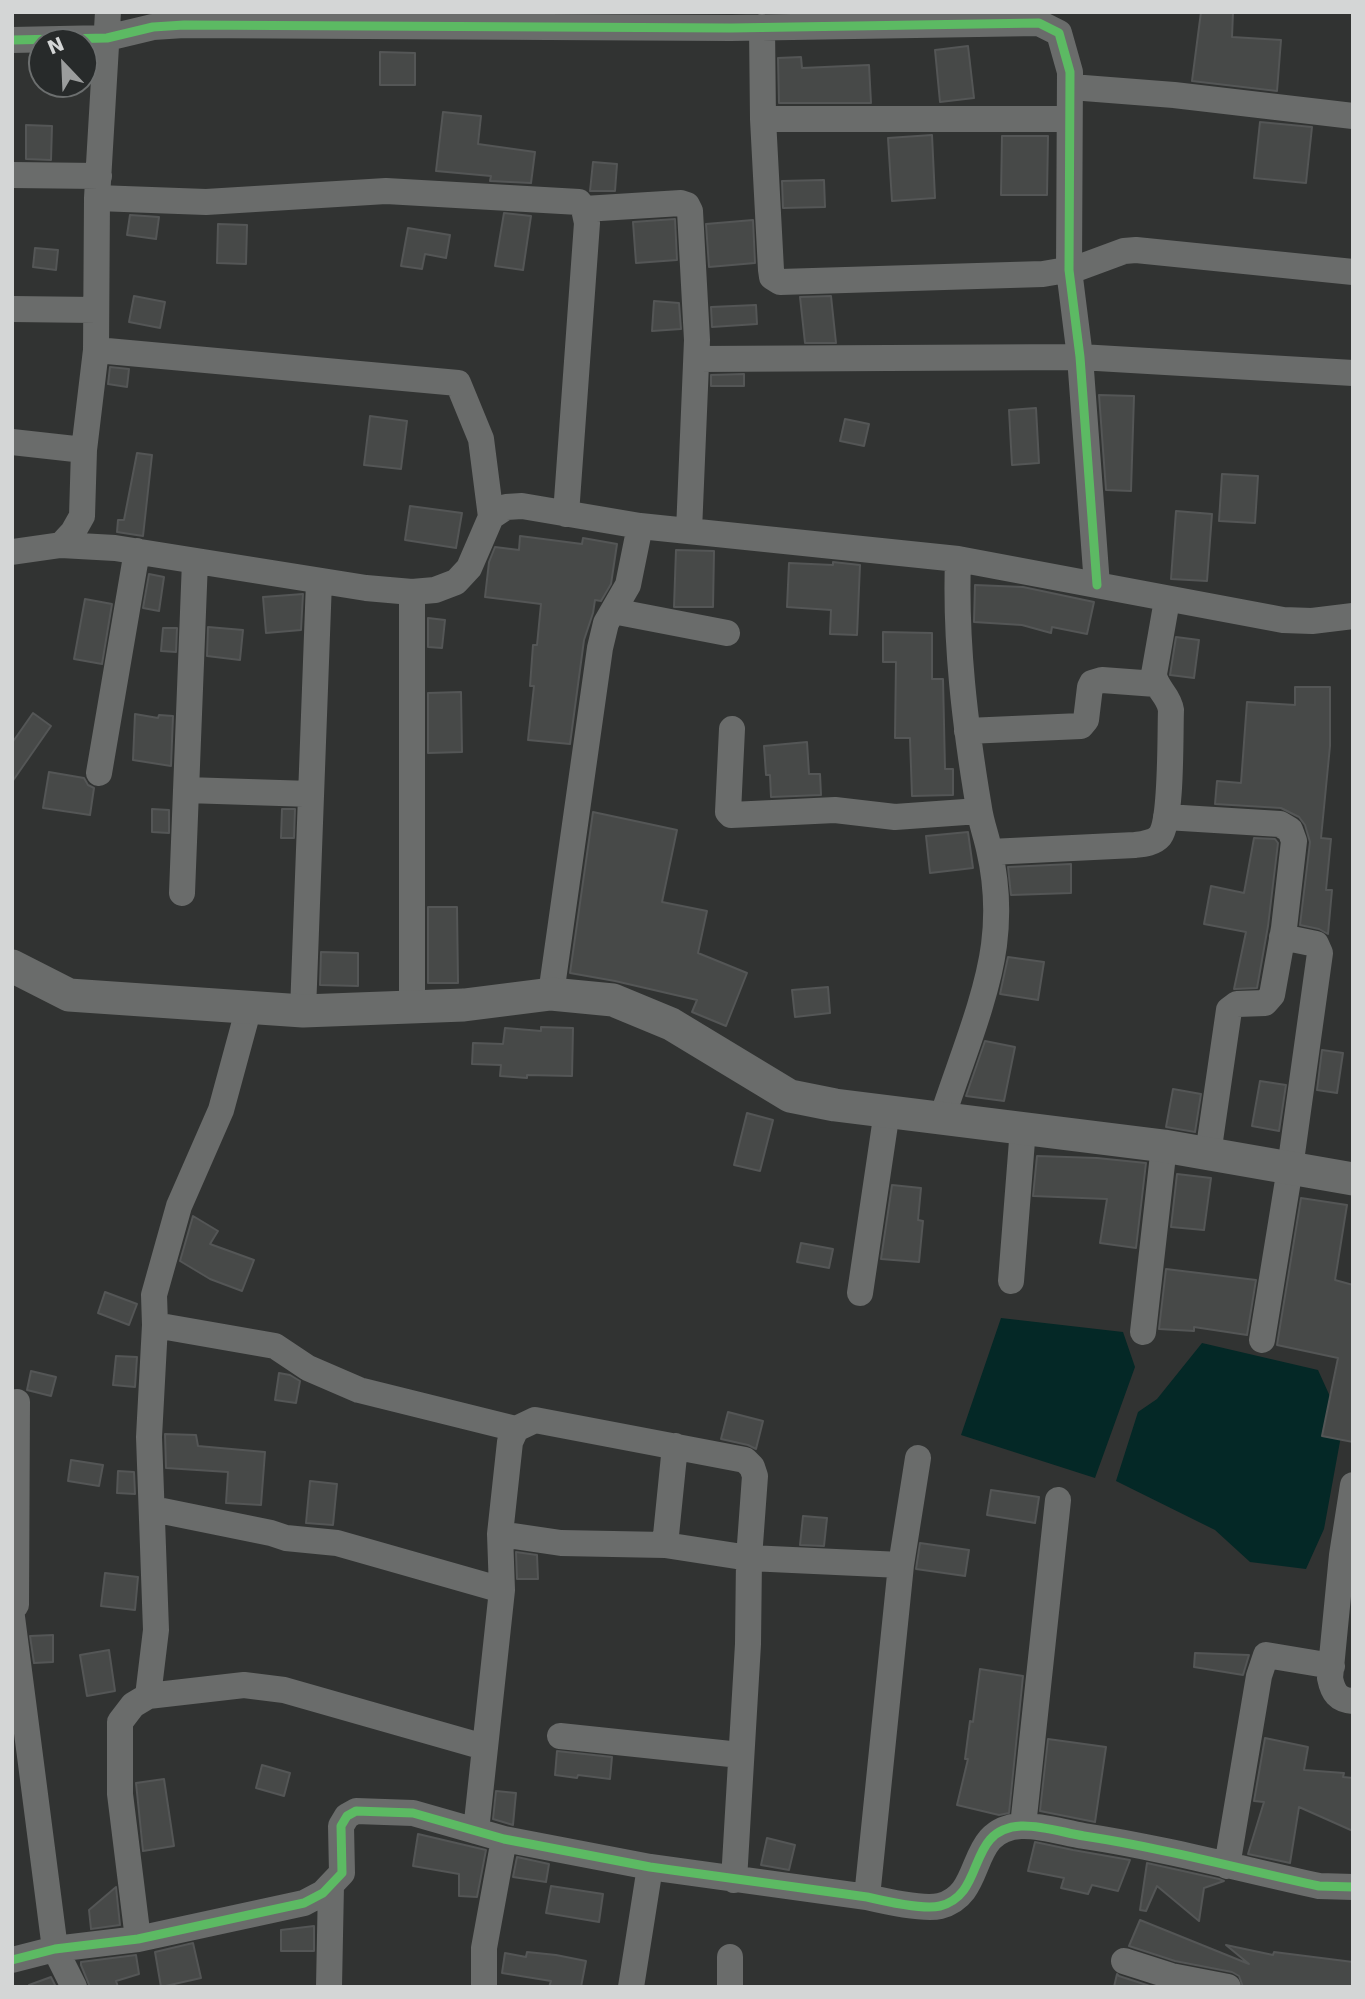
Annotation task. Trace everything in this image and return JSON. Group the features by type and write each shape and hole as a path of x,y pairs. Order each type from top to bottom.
{"street":[{"path":"12,40 107,25 153,27 732,20 762,27 1060,22 1071,88 1069,270 1080,357 1097,585"},
{"path":"61,545 74,532 82,516 84,450 96,350 98,187 107,25"},
{"path":"762,27 763,120 771,270 772,277 780,282 1043,274 1069,270 1124,251 1136,250 1353,272"},
{"path":"1071,88 1174,95 1353,116"},
{"path":"763,120 1069,119"},
{"path":"12,175 205,202 386,191 579,202 584,209 587,223 566,514"},
{"path":"584,209 681,203 687,205 690,211 696,359 689,531"},
{"path":"12,309 96,310"},
{"path":"12,552 61,545 116,548 319,581 412,592 435,590 456,582 469,568 491,517 481,439 458,383 96,350"},
{"path":"696,359 1080,357 1353,373"},
{"path":"12,442 84,450"},
{"path":"491,517 506,508 522,506 640,526 958,559 1283,620 1312,621 1353,616"},
{"path":"551,995 600,648 606,623 628,585 640,526"},
{"path":"99,774 137,551"},
{"path":"942,1118 981,998 994,944 995,892 990,852 979,811 967,731 957,623 958,559"},
{"path":"182,893 195,561"},
{"path":"303,1012 319,581"},
{"path":"412,592 412,1007"},
{"path":"990,852 1149,843 1158,838 1165,828 1171,710 1167,696 1156,684 1154,674 1167,600"},
{"path":"613,611 727,634"},
{"path":"967,731 1081,726 1085,724 1092,683 1102,680 1156,684"},
{"path":"732,729 728,812 731,815 835,810 895,817 979,811"},
{"path":"186,790 311,794"},
{"path":"1166,817 1280,824 1290,830 1294,841 1282,937 1269,1000 1265,1003 1237,1004 1229,1010 1208,1154"},
{"path":"1262,1340 1290,1168 1320,953 1316,944 1282,937"},
{"path":"12,966 69,995 303,1012 464,1005 551,995 613,1000 671,1024 790,1096 835,1105 1164,1146 1353,1179"},
{"path":"148,1696 156,1630 149,1437 155,1295 179,1206 221,1110 249,1007"},
{"path":"860,1293 887,1111"},
{"path":"1011,1280 1023,1128"},
{"path":"1143,1332 1164,1146"},
{"path":"155,1325 275,1346 308,1368 359,1390 516,1429 535,1420 745,1460 752,1467 755,1476 749,1558 748,1644 733,1880"},
{"path":"12,1610 16,1605 18,1563 17,1402"},
{"path":"476,1831 502,1590 500,1534 510,1442 516,1429"},
{"path":"665,1545 674,1446"},
{"path":"867,1897 901,1565 918,1458"},
{"path":"1353,1485 1342,1555 1332,1666 1332,1689 1338,1697 1353,1701"},
{"path":"1023,1826 1058,1500"},
{"path":"153,1508 286,1538 337,1543 502,1590"},
{"path":"500,1534 561,1543 665,1545 749,1558 901,1565"},
{"path":"12,1617 55,1949 74,1987"},
{"path":"1227,1866 1259,1676 1266,1655 1332,1666"},
{"path":"138,1938 120,1794 120,1722 133,1705 148,1696 244,1685 284,1690 484,1747"},
{"path":"560,1736 740,1755"},
{"path":"12,1960 55,1949 138,1938 304,1903 323,1893 342,1873 341,1826 347,1816 356,1811 413,1813 504,1839 650,1867 867,1897 891,1903 938,1906 954,1901 967,1888 986,1842 1001,1830 1023,1826 1114,1840 1319,1886 1353,1887"},
{"path":"484,1987 484,1948 504,1839"},
{"path":"631,1987 650,1867"},
{"path":"328,1987 331,1885"},
{"path":"730,1957 730,1987"},
{"path":"1124,1961 1171,1976 1228,1987"}],"water":[{"path":"1001,1318 1123,1332 1135,1367 1095,1478 961,1435"},
{"path":"1202,1343 1318,1370 1343,1425 1324,1529 1306,1569 1250,1562 1215,1530 1116,1481 1138,1412 1157,1399"}],"building":[{"path":"1201,12 1233,12 1232,37 1281,40 1277,91 1192,81"},
{"path":"968,46 974,98 940,102 935,50"},
{"path":"380,52 415,53 415,85 380,85"},
{"path":"801,57 802,68 869,65 871,103 779,103 778,58"},
{"path":"443,112 481,116 478,144 535,152 531,183 490,181 491,176 436,171"},
{"path":"1260,122 1312,127 1306,183 1254,178"},
{"path":"26,125 52,126 51,160 26,159"},
{"path":"932,135 935,198 892,201 888,138"},
{"path":"1002,136 1048,136 1047,195 1001,195"},
{"path":"593,162 617,164 615,191 590,191"},
{"path":"824,180 825,207 783,208 782,181"},
{"path":"504,213 531,216 523,270 495,266"},
{"path":"130,215 159,217 156,239 127,235"},
{"path":"675,219 677,260 636,263 633,222"},
{"path":"753,220 755,263 709,267 706,224"},
{"path":"218,224 247,225 246,264 217,263"},
{"path":"408,228 450,235 446,258 425,254 422,269 401,266"},
{"path":"35,248 58,250 56,270 33,267"},
{"path":"134,296 165,302 160,328 129,322"},
{"path":"831,296 836,343 805,343 800,297"},
{"path":"654,301 679,303 681,329 652,331"},
{"path":"756,305 757,324 712,327 711,307"},
{"path":"110,367 129,369 127,387 108,384"},
{"path":"744,374 744,386 711,386 711,375"},
{"path":"1099,395 1134,396 1131,491 1106,490"},
{"path":"1036,408 1039,463 1012,465 1009,410"},
{"path":"370,416 407,421 401,469 364,465"},
{"path":"845,419 869,424 864,446 840,441"},
{"path":"137,453 152,455 143,536 117,532 118,520 124,520"},
{"path":"1222,474 1258,476 1255,523 1219,521"},
{"path":"410,506 462,513 456,548 405,540"},
{"path":"1176,511 1212,514 1207,581 1171,579"},
{"path":"520,536 582,544 583,538 617,544 611,584 601,601 595,600 584,640 570,744 528,740 534,686 530,686 533,645 537,645 541,604 485,597 489,562 495,547 519,550"},
{"path":"676,550 714,551 713,607 674,607"},
{"path":"833,562 860,565 857,635 830,634 831,610 787,607 789,563 833,565"},
{"path":"149,574 164,577 159,611 143,608"},
{"path":"975,585 1023,587 1094,602 1087,634 1052,627 1051,633 1022,625 974,622"},
{"path":"303,594 301,630 266,633 263,597"},
{"path":"85,599 112,604 102,664 74,659"},
{"path":"428,618 445,620 442,648 428,647"},
{"path":"208,627 243,630 240,660 207,656"},
{"path":"163,628 177,628 176,652 161,651"},
{"path":"883,632 932,633 932,679 943,679 945,769 953,769 953,795 912,796 910,738 895,738 896,662 883,662"},
{"path":"1176,637 1199,640 1194,678 1170,675"},
{"path":"1295,687 1330,687 1330,746 1321,838 1331,839 1326,890 1332,890 1328,934 1300,925 1310,842 1305,825 1299,817 1281,808 1215,804 1217,781 1241,783 1247,702 1295,705"},
{"path":"461,692 462,752 428,753 428,693"},
{"path":"33,713 51,726 12,782 12,743"},
{"path":"135,714 158,718 159,715 173,716 171,766 133,760"},
{"path":"807,742 809,774 820,774 821,795 771,797 764,746"},
{"path":"49,772 84,778 88,785 94,788 90,815 43,808"},
{"path":"152,809 169,810 169,833 152,832"},
{"path":"282,809 295,809 294,838 281,838"},
{"path":"593,812 677,830 662,902 707,911 698,953 747,973 726,1026 692,1012 697,1000 570,973"},
{"path":"968,832 973,868 930,873 926,836"},
{"path":"1254,838 1275,839 1278,843 1268,926 1257,988 1234,989 1246,932 1204,924 1211,886 1244,893"},
{"path":"1071,864 1071,893 1011,895 1008,867"},
{"path":"428,907 457,907 458,983 428,983"},
{"path":"321,952 358,953 358,986 320,985"},
{"path":"1008,957 1044,962 1038,1000 1000,994"},
{"path":"828,987 830,1013 795,1017 792,990"},
{"path":"541,1027 573,1028 572,1076 500,1076 501,1065 472,1064 473,1043 503,1044 505,1028 541,1031"},
{"path":"985,1041 1015,1047 1004,1101 966,1096"},
{"path":"1322,1050 1343,1053 1337,1093 1317,1090"},
{"path":"1260,1081 1286,1085 1279,1131 1252,1126"},
{"path":"1173,1089 1201,1094 1195,1132 1166,1127"},
{"path":"747,1113 773,1120 760,1171 734,1165"},
{"path":"1037,1156 1146,1163 1136,1248 1100,1243 1107,1199 1033,1196"},
{"path":"1177,1174 1211,1178 1204,1230 1171,1227"},
{"path":"892,1185 921,1188 918,1220 923,1221 919,1262 881,1259"},
{"path":"1301,1198 1347,1205 1335,1280 1353,1285 1353,1442 1322,1436 1338,1358 1277,1345"},
{"path":"193,1216 218,1231 210,1244 254,1260 242,1291 210,1279 180,1261"},
{"path":"801,1243 833,1249 829,1268 797,1262"},
{"path":"1166,1269 1256,1280 1247,1335 1194,1327 1194,1331 1159,1329"},
{"path":"105,1292 137,1304 129,1325 98,1313"},
{"path":"116,1356 137,1357 135,1387 113,1385"},
{"path":"31,1371 56,1377 51,1396 27,1390"},
{"path":"279,1373 300,1381 296,1403 275,1400"},
{"path":"728,1412 763,1421 756,1449 721,1439"},
{"path":"165,1434 196,1435 198,1446 265,1452 261,1505 226,1503 228,1472 166,1468"},
{"path":"71,1460 103,1465 99,1486 68,1481"},
{"path":"118,1471 134,1472 135,1494 117,1493"},
{"path":"310,1481 337,1484 333,1525 306,1523"},
{"path":"991,1490 1039,1497 1035,1523 987,1515"},
{"path":"803,1516 827,1518 824,1546 800,1545"},
{"path":"920,1543 969,1550 965,1576 916,1569"},
{"path":"516,1552 537,1555 538,1579 517,1579"},
{"path":"105,1573 138,1577 135,1610 101,1606"},
{"path":"53,1635 53,1662 34,1663 30,1636"},
{"path":"109,1650 115,1691 87,1696 80,1655"},
{"path":"1195,1653 1249,1655 1243,1675 1194,1667"},
{"path":"980,1669 1023,1676 1009,1813 999,1815 957,1805 968,1759 965,1759 970,1721 973,1722"},
{"path":"1265,1738 1308,1747 1304,1770 1344,1773 1343,1777 1353,1778 1353,1831 1299,1807 1290,1863 1248,1854 1264,1802 1254,1801"},
{"path":"1048,1739 1106,1747 1095,1822 1040,1811"},
{"path":"557,1751 612,1757 610,1779 555,1775"},
{"path":"262,1765 290,1773 284,1796 256,1788"},
{"path":"164,1779 174,1846 143,1851 136,1783"},
{"path":"496,1791 516,1793 513,1825 493,1819"},
{"path":"418,1834 486,1850 477,1897 459,1896 459,1874 413,1866"},
{"path":"767,1838 795,1845 789,1870 761,1865"},
{"path":"1035,1842 1130,1860 1118,1891 1092,1885 1088,1894 1061,1888 1064,1878 1028,1871"},
{"path":"517,1857 549,1864 546,1882 513,1877"},
{"path":"1147,1863 1224,1881 1204,1888 1199,1921 1157,1886 1146,1911 1140,1910"},
{"path":"551,1886 603,1894 599,1922 546,1913"},
{"path":"116,1887 120,1925 91,1929 89,1910"},
{"path":"1140,1920 1249,1964 1226,1945 1273,1955 1274,1952 1353,1962 1353,1987 1243,1987 1239,1976 1232,1972 1175,1961 1129,1946"},
{"path":"314,1926 314,1951 281,1951 281,1930"},
{"path":"193,1943 201,1978 161,1987 155,1952"},
{"path":"527,1952 586,1961 581,1987 549,1987 551,1981 502,1973 505,1953 526,1957"},
{"path":"136,1955 139,1974 116,1981 118,1987 90,1987 81,1962"},
{"path":"1117,1974 1119,1976 1153,1987 1114,1987"},
{"path":"51,1977 56,1987 29,1987 29,1985"}],"cycle path":[{"path":"12,40 107,38 153,27 184,25 731,28 1039,23 1059,33 1070,72 1069,270 1080,357 1097,585"},
{"path":"12,1960 55,1949 138,1939 304,1903 323,1893 342,1873 341,1826 347,1816 356,1811 413,1813 504,1839 650,1867 924,1907 940,1906 955,1899 965,1889 983,1849 991,1838 1003,1830 1021,1826 1143,1846 1319,1886 1353,1887"}]}
